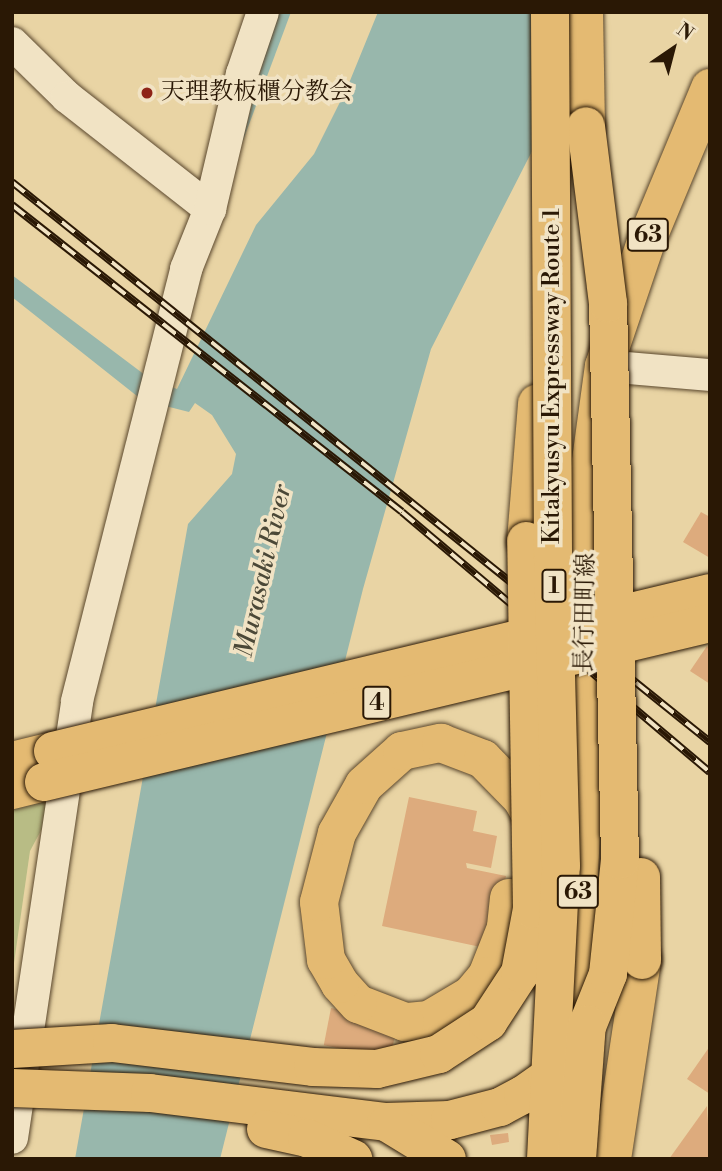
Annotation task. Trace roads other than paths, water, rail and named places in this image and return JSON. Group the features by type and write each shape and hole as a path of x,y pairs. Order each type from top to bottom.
{"main road":[{"path":"542,12 540,349 517,625 509,898 498,954 471,995 429,1020 405,1023 358,1004 340,984 326,960 319,930 327,862 350,805 380,766 421,744 462,747 502,775 539,829 564,912 573,1027"},
{"name":"Kitakyusyu Expressway Route 1","path":"546,1159 561,866 550,12"},
{"name":"Kitakyusyu Expressway Route 1","path":"577,1159 593,873 584,12"},
{"name":"長行田町線","path":"563,1159 573,1027 589,475 604,366 646,242 707,103"},
{"path":"12,1088 106,1089 286,1112 422,1123 500,1107 547,1078 586,1029 600,1003 614,939 620,860 616,543 608,303 586,126"},
{"path":"12,1049 112,1043 313,1067 377,1069 439,1054 488,1022 520,973 532,909 526,541"},
{"path":"612,1159 637,1010 642,922 616,543"},
{"name":"4","path":"37,775 710,593"},
{"name":"4","path":"12,761 37,775 710,623"},
{"path":"12,1065 128,1066 285,1090 368,1114 405,1130 447,1159"},
{"path":"12,1102 101,1105 274,1130 307,1138 353,1159"}],"street":[{"path":"12,1138 78,701 186,269 210,209 242,75 262,12"},
{"path":"12,43 67,97 210,209"},
{"path":"604,366 710,375"}],"water":[{"path":"278,12 291,12 241,146 265,53"},
{"name":"Murasaki River","path":"378,12 603,12 431,349 363,589 220,1159 75,1159 188,524 232,474 236,454 212,415 195,403 189,412 142,400 12,297 12,275 149,378 177,389 256,225 314,154 347,88"}],"railway":[{"path":"12,182 710,742"},
{"path":"12,205 402,512 710,772"}],"place":[{"name":"天理教板櫃分教会","path":"147,93"}]}
